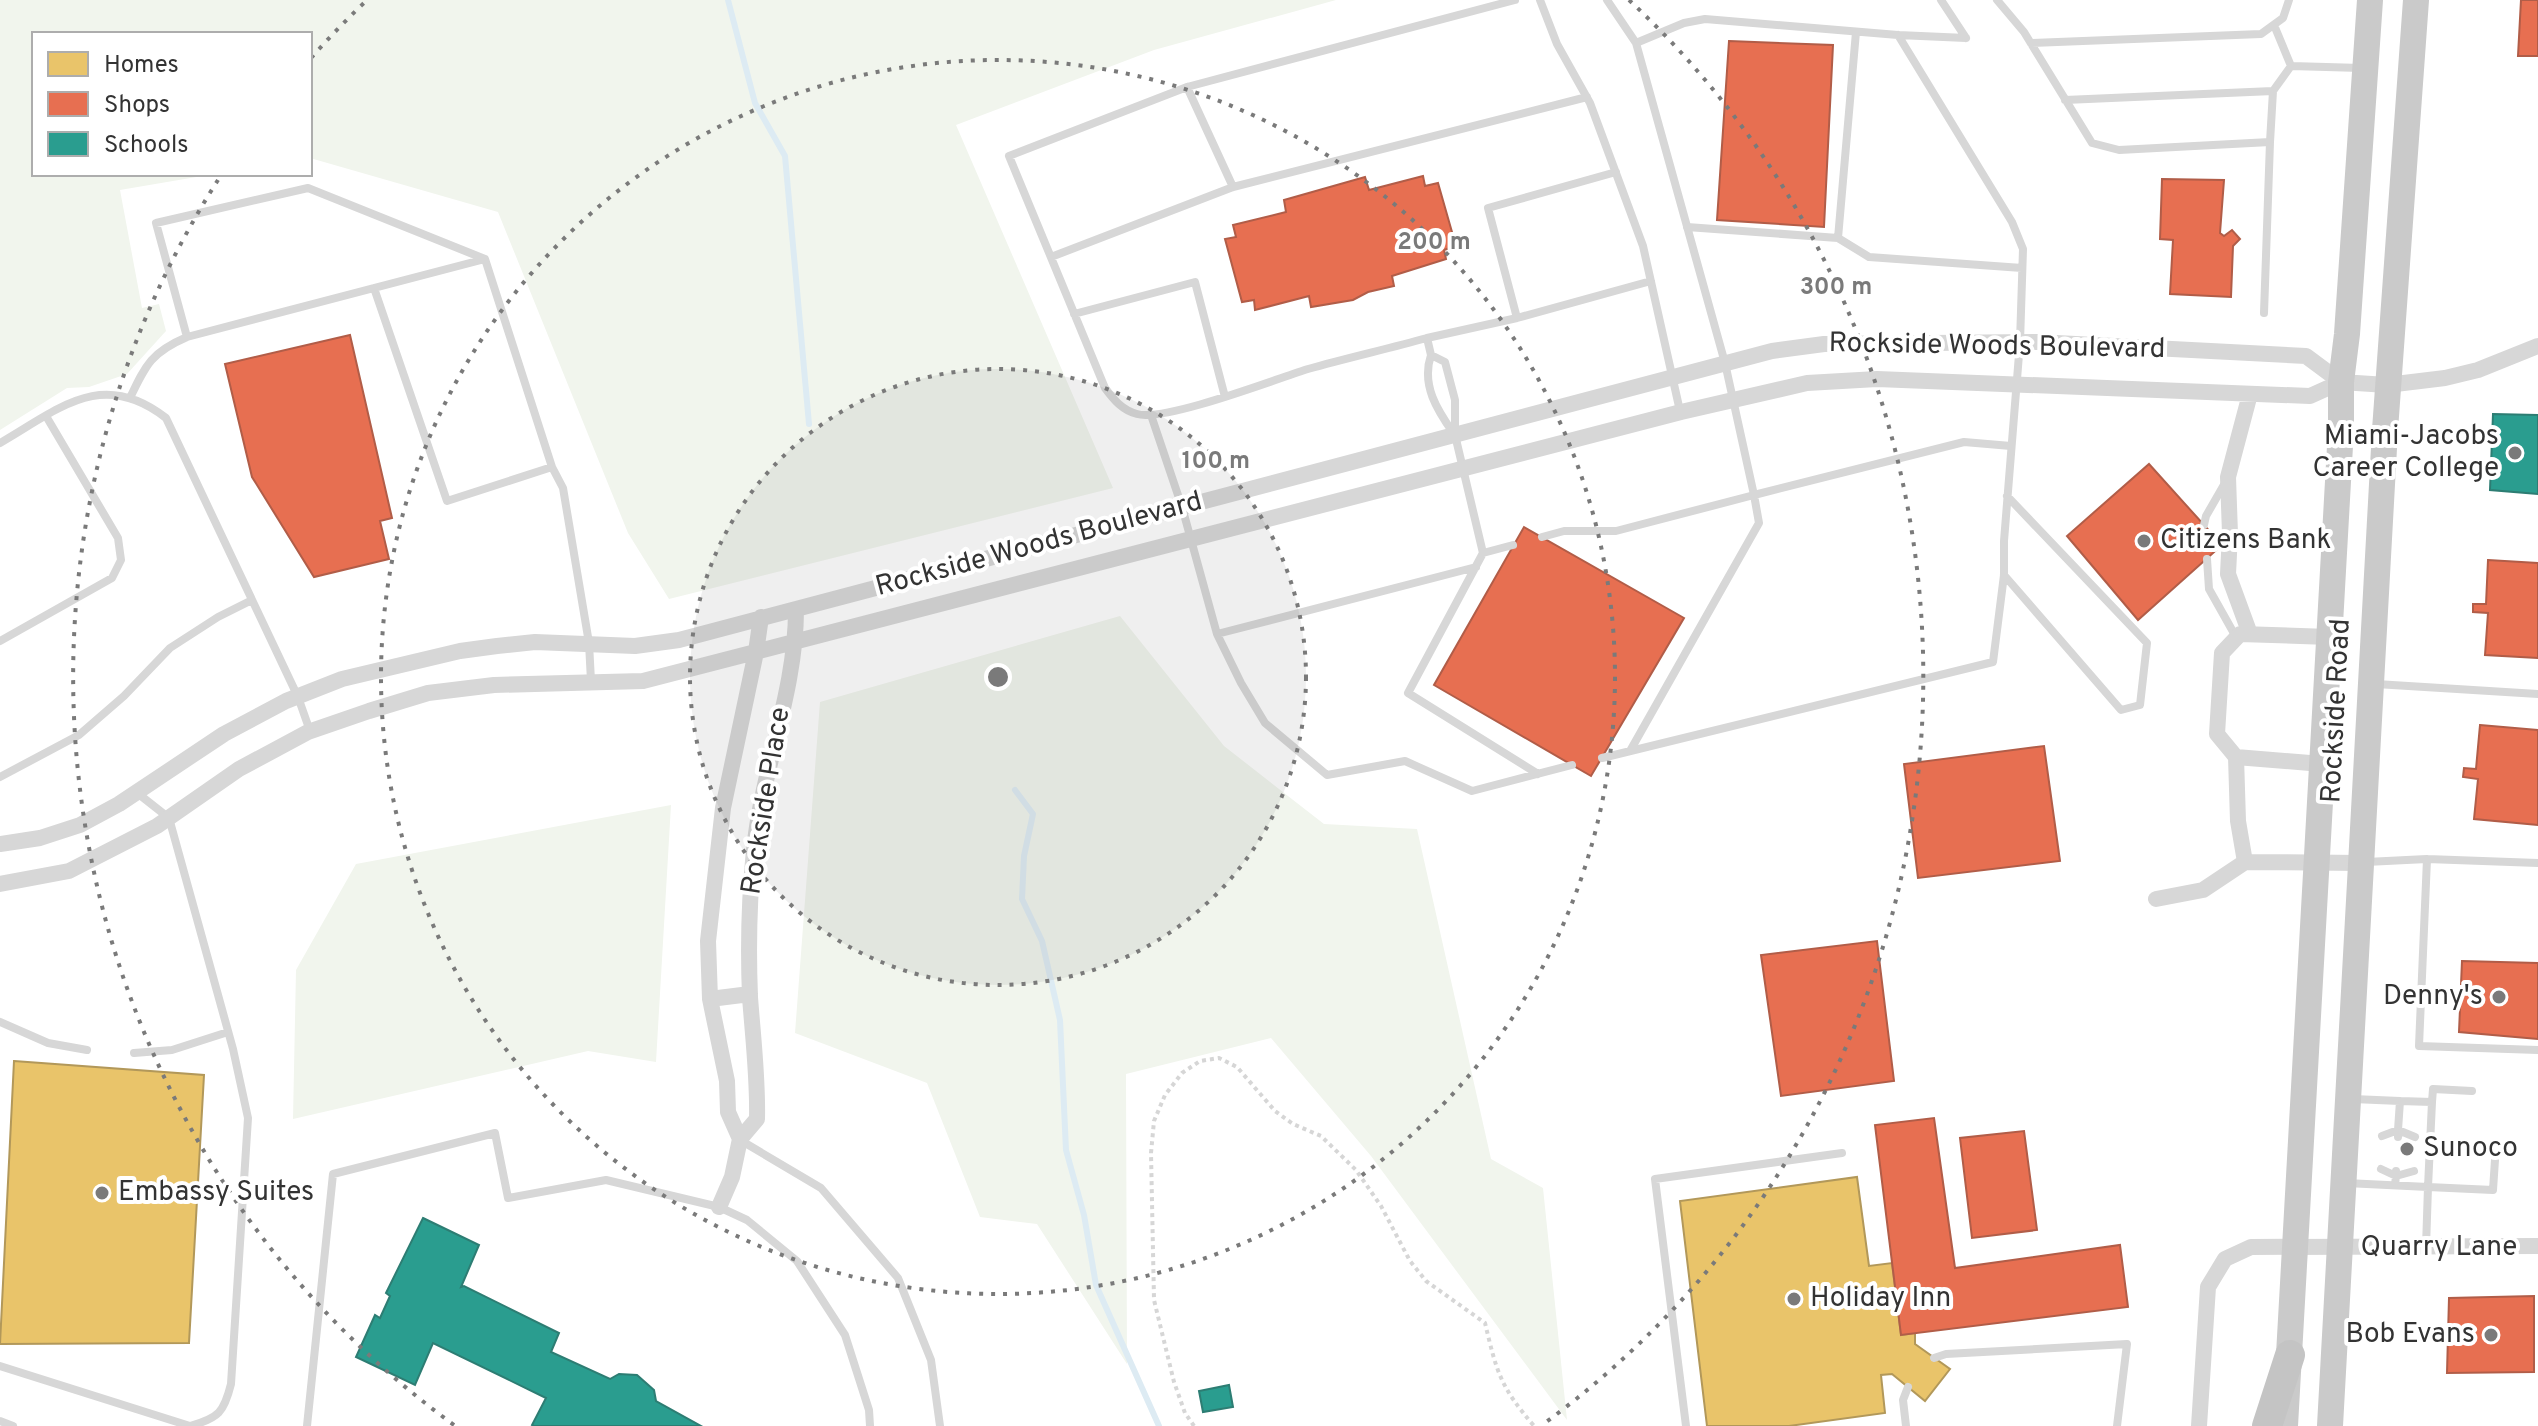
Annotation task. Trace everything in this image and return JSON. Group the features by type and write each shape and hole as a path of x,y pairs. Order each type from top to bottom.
{"highway":[{"path":"2267,1426 2290,1355"}],"main road":[{"name":"Rockside Road","path":"2285,1426 2341,428 2341,382 2370,0"},
{"name":"Rockside Road","path":"2330,1426 2387,385 2416,0"}],"street":[{"name":"Rockside Woods Boulevard","path":"0,844 40,838 80,825 224,734 342,679 460,651 535,642 635,646 679,640 1772,351 1824,344 2020,342 2306,356 2341,382"},
{"name":"Rockside Woods Boulevard","path":"0,884 69,871 169,818 239,769 310,731 428,693 494,685 643,681 1681,412 1807,383 1877,379 2310,396 2341,382 2387,385 2445,378 2478,370 2538,346"},
{"path":"2243,636 2228,574 2228,477 2250,394"},
{"name":"Rockside Place","path":"719,1207 732,1177 740,1139 757,1119 758,1077 750,994 749,936 754,849 796,642 796,610"},
{"path":"740,1139 728,1112 727,1081 710,999 708,941 714,867 761,617"},
{"path":"2245,862 2238,821 2236,757 2217,734 2222,653 2243,636 2329,637"},
{"path":"2236,757 2322,764"},
{"path":"2156,899 2203,890 2245,862 2361,863"},
{"path":"710,999 750,994"},
{"name":"Quarry Lane","path":"2339,1248 2538,1246"},
{"path":"2199,1426 2208,1287 2225,1259 2251,1247 2339,1248"}],"lane":[{"path":"1515,0 1187,87 1009,156 1105,388 1118,405 1138,414 1151,415 1225,397 1309,369 1517,318 1651,281"},
{"path":"1540,0 1557,44 1587,97 1643,246 1681,412"},
{"path":"1607,0 1636,43 1725,363 1759,523 1629,751"},
{"path":"1636,43 1684,23 1705,19 1966,38 1941,0"},
{"path":"1997,0 2031,43 2092,143 2119,150 2270,142"},
{"path":"2031,43 2261,34 2283,18 2289,0"},
{"path":"2274,25 2291,66"},
{"path":"1838,238 1856,32"},
{"path":"1602,758 1993,662 2004,575 2007,496 2020,342 2023,249 2012,222 1898,35"},
{"path":"2291,66 2365,68"},
{"path":"2264,313 2273,91 2291,66"},
{"path":"1187,87 1233,187"},
{"path":"2065,100 2273,91"},
{"path":"1051,257 1233,187 1587,97"},
{"path":"1517,318 1488,208 1616,172"},
{"path":"187,337 156,223 308,188 485,259"},
{"path":"1687,227 1838,238 1869,257 2022,268"},
{"path":"130,398 144,367 166,347 187,337 485,259"},
{"path":"485,259 552,467 563,488 589,643 591,681"},
{"path":"1074,314 1195,282 1225,397"},
{"path":"374,288 447,501 552,467"},
{"path":"1427,338 1431,355 1426,371 1434,405 1455,435"},
{"path":"1431,355 1445,362 1455,400 1455,435 1483,553 1408,693 1538,774"},
{"path":"0,443 73,401 114,393 147,403 166,418 298,697 310,731"},
{"path":"1151,415 1182,507 1217,634 1265,723 1327,775 1405,761 1472,791 1572,765"},
{"path":"0,641 112,578 121,560 118,538 46,416"},
{"path":"1542,537 1564,531 1616,531 1964,442 2011,446"},
{"path":"2204,525 2228,477"},
{"path":"2004,575 2121,710 2140,705 2147,643 2007,496"},
{"path":"1483,553 1513,545"},
{"path":"2207,559 2209,589 2243,636"},
{"path":"1217,634 1476,567"},
{"path":"0,777 79,735 124,696 170,648 218,617 252,600"},
{"path":"2371,684 2538,694"},
{"path":"0,1366 190,1426 210,1423 225,1408 231,1384 248,1118 228,1032 169,818 136,792"},
{"path":"2361,863 2427,859 2538,863"},
{"path":"2427,859 2419,1046 2538,1050"},
{"path":"0,1022 48,1043 87,1050"},
{"path":"134,1053 172,1050 228,1032"},
{"path":"2426,1248 2433,1089 2472,1091"},
{"path":"2348,1099 2432,1102"},
{"path":"2398,1133 2400,1101"},
{"path":"307,1426 333,1174 495,1133 508,1198 606,1180 719,1207 747,1220 797,1261 845,1335 869,1410 870,1426"},
{"path":"2382,1136 2398,1133 2415,1137"},
{"path":"740,1139 821,1188 898,1278 931,1360 940,1426"},
{"path":"2381,1169 2428,1187 2493,1190 2496,1145"},
{"path":"1686,1426 1655,1179 1842,1153"},
{"path":"2343,1183 2396,1177 2414,1171"},
{"path":"1934,1358 1946,1354 2127,1344 2117,1426"},
{"path":"1905,1426 1903,1400 1908,1387"},
{"path":"0,1421 13,1426"}],"path":[{"path":"1194,1426 1185,1413 1174,1382 1154,1300 1151,1153 1154,1121 1165,1095 1182,1073 1200,1061 1219,1058 1237,1067 1275,1111 1293,1124 1321,1136 1356,1170 1381,1206 1410,1261 1426,1281 1485,1323 1501,1382 1534,1426"}],"shaded area":[{"path":"0,0 1336,0 1154,50 956,125 1113,488 669,599 628,533 498,212 312,159 312,32 32,32 32,176 202,176 120,190 142,308 159,304 166,331 127,374 89,387 67,388 0,430"},
{"path":"1120,616 1224,746 1324,824 1417,829 1491,1159 1543,1188 1567,1420 1371,1156 1271,1038 1126,1074 1127,1364 1037,1224 980,1217 927,1083 795,1033 820,702"},
{"path":"671,805 656,1062 588,1051 293,1119 296,970 356,864"}],"building: Homes":[{"name":"Embassy Suites","path":"14,1061 204,1075 189,1343 0,1344"},
{"name":"Holiday Inn","path":"1857,1177 1869,1266 1892,1263 1901,1335 1915,1333 1915,1344 1950,1369 1925,1401 1892,1374 1881,1375 1885,1413 1789,1426 1707,1426 1680,1201"}],"building: Shops":[{"path":"2521,0 2538,0 2538,56 2518,56"},
{"path":"1729,41 1833,45 1824,227 1717,220"},
{"path":"1423,176 1425,186 1438,183 1456,246 1444,250 1446,259 1392,276 1394,286 1368,292 1353,300 1311,307 1309,296 1255,310 1254,300 1242,302 1225,239 1236,237 1233,225 1286,212 1284,200 1365,177 1369,190"},
{"path":"2162,179 2224,180 2220,233 2224,236 2232,230 2240,239 2233,246 2231,297 2170,294 2173,240 2160,239"},
{"path":"350,335 392,518 380,521 389,559 314,577 252,477 225,364"},
{"name":"Citizens Bank","path":"2149,464 2222,545 2138,620 2067,536"},
{"path":"1524,527 1684,618 1591,776 1434,685"},
{"path":"2488,560 2538,563 2538,658 2485,655 2488,613 2473,612 2473,604 2486,604"},
{"path":"2480,725 2538,730 2538,825 2474,819 2478,779 2463,777 2464,768 2476,769"},
{"path":"2044,746 2060,861 1918,878 1904,764"},
{"path":"1877,941 1894,1081 1781,1096 1761,955"},
{"name":"Denny's","path":"2462,961 2538,963 2538,1039 2459,1032"},
{"path":"1934,1118 1955,1268 2120,1245 2128,1307 1901,1335 1875,1125"},
{"path":"2024,1131 2037,1230 1972,1238 1960,1138"},
{"name":"Bob Evans","path":"2534,1296 2534,1372 2447,1373 2449,1298"}],"building: Schools":[{"name":"Miami-Jacobs Career College","path":"2493,414 2538,415 2538,494 2490,490"},
{"path":"423,1218 479,1245 461,1287 559,1333 551,1352 610,1379 619,1374 637,1375 654,1390 656,1401 701,1426 534,1426 546,1398 433,1343 415,1385 356,1357 375,1315 380,1318 390,1296 386,1293"},
{"path":"1229,1385 1233,1407 1203,1412 1199,1391"}],"waterway":[{"path":"728,0 755,103 785,156 809,424"},
{"path":"1015,790 1033,814 1024,856 1022,899 1042,941 1060,1020 1066,1150 1084,1215 1096,1285 1159,1426"}],"place":[{"name":"Miami-Jacobs Career College","path":"2515,453"},
{"name":"Citizens Bank","path":"2144,541"},
{"name":"Denny's","path":"2499,997"},
{"name":"Sunoco","path":"2407,1149"},
{"name":"Embassy Suites","path":"102,1193"},
{"name":"Holiday Inn","path":"1794,1299"},
{"name":"Bob Evans","path":"2491,1335"}]}
